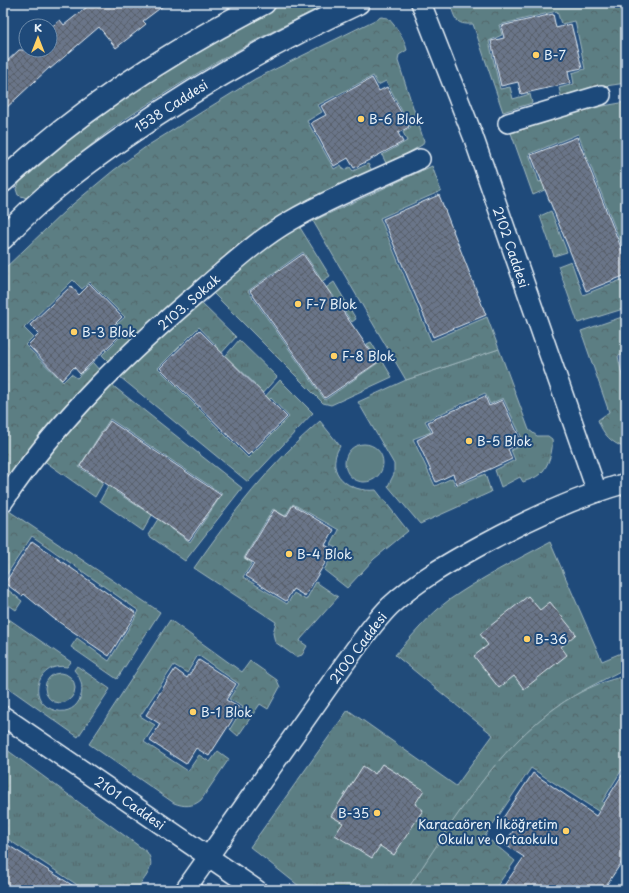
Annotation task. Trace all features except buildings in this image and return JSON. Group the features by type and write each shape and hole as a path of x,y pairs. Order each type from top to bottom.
{"main road":[{"path":"3,181 37,150 108,96 151,67 264,3"},
{"name":"1538 Caddesi","path":"4,233 92,159 196,89 266,48 358,3"}],"street":[{"name":"2102 Caddesi","path":"421,3 475,144 597,492"},
{"path":"508,123 601,94"},
{"name":"2103. Sokak","path":"3,502 36,455 83,400 151,334 266,237 292,220 420,159"},
{"name":"2100 Caddesi","path":"185,890 369,630 390,607 425,578 448,563 518,525 597,492 626,483"},
{"name":"2101 Caddesi","path":"3,716 257,890"}],"green space":[{"path":"285,3 329,3 250,43 173,88 111,129 27,198 18,195 16,189 20,182 73,137 148,82 230,33"},
{"path":"450,3 626,3 626,83 592,88 561,96 559,88 574,84 572,73 585,69 575,21 561,24 557,11 499,25 502,35 489,41 500,89 510,87 513,99 530,94 532,103 503,112 473,24 459,22 453,13"},
{"path":"381,17 388,18 391,21 406,45 407,50 399,55 398,61 424,141 422,145 387,165 382,155 407,141 403,132 411,128 386,81 378,85 373,76 318,105 322,112 307,121 334,169 341,165 344,170 350,167 353,171 368,164 373,172 131,341 108,361 102,355 122,335 115,326 125,317 90,282 82,289 73,280 24,328 33,337 25,345 63,382 71,374 77,378 93,363 101,372 37,441 3,486 3,270 67,209 114,170 147,146 255,79"},
{"path":"626,102 626,256 578,134 529,154 539,182 546,180 549,188 533,195 511,133 592,108"},
{"path":"432,166 441,191 380,218 431,341 487,317 499,349 406,380 313,221"},
{"path":"551,211 567,252 554,256 540,216"},
{"path":"299,226 330,276 318,284 314,279 319,275 303,252 248,291 325,400 379,362 367,344 371,342 392,377 331,405 323,403 212,292 259,251"},
{"path":"571,261 583,295 626,278 626,293 623,309 578,323 558,266"},
{"path":"334,282 356,319 352,322 332,294 327,297 323,290"},
{"path":"200,302 236,337 218,357 212,351 216,345 199,327 158,368 248,458 289,417 271,398 265,404 262,400 280,380 313,413 248,482 120,377"},
{"path":"625,316 626,354 618,356 626,396 626,448 612,441 608,437 602,430 598,420 609,412 581,331"},
{"path":"239,340 277,377 259,397 251,389 255,384 234,364 230,367 222,360"},
{"path":"499,349 529,430 537,436 548,436 552,439 552,448 548,463 543,471 536,477 523,482 520,477 501,487 495,470 515,460 511,450 525,444 503,398 490,404 485,393 425,421 431,432 413,439 435,486 452,478 456,486 485,474 491,492 420,524 388,486 394,474 394,464 358,402 406,380"},
{"path":"112,385 242,488 185,561 148,535 158,519 190,542 222,494 110,419 79,467 103,483 95,497 43,460 91,406"},
{"path":"320,421 340,446 336,456 335,465 337,473 342,480 357,488 376,490 408,531 374,559 347,588 324,570 337,548 331,545 339,530 293,504 285,516 273,509 244,558 252,563 243,577 287,604 294,593 306,600 316,582 338,597 301,639 300,641 307,646 302,655 296,657 275,642 273,633 276,622 194,568 252,490 285,454"},
{"path":"364,444 374,447 380,453 383,463 380,473 374,479 364,482 354,479 348,473 345,463 348,453 354,447"},
{"path":"113,478 121,483 116,492 147,512 153,504 157,506 143,531 100,501"},
{"path":"6,509 160,612 117,679 71,647 77,638 109,661 139,611 32,536 3,580 3,513"},
{"path":"550,542 602,661 626,651 626,668 556,707 506,753 488,774 454,820 407,890 304,890 250,847 348,710 456,786 493,735 395,655 414,633 449,600 512,562"},
{"path":"3,586 22,601 16,610 3,601"},
{"path":"3,615 71,662 67,667 49,669 43,675 39,682 38,689 39,697 43,704 51,709 60,711 68,710 74,707 79,701 82,686 74,670 77,666 110,689 78,737 3,684"},
{"path":"170,620 242,672 250,661 277,680 280,687 268,709 260,704 238,736 230,729 243,707 229,699 239,684 198,655 187,673 174,665 140,716 155,725 144,742 188,771 199,755 210,762 218,751 229,759 201,800 188,806 174,803 89,744"},
{"path":"60,673 71,677 75,688 71,699 60,703 49,699 45,688 49,677"},
{"path":"626,676 626,763 602,802 626,817 626,829 531,768 485,836 515,861 494,890 407,890 449,826 473,793 498,761 526,732 557,707 590,688"},
{"path":"3,747 147,852 151,862 149,872 136,890 85,890 3,836"}],"place":[{"name":"B-7","path":"536,55"},
{"name":"B-6 Blok","path":"361,119"},
{"name":"F-7 Blok","path":"298,304"},
{"name":"B-3 Blok","path":"74,332"},
{"name":"F-8 Blok","path":"334,356"},
{"name":"B-5 Blok","path":"469,441"},
{"name":"B-4 Blok","path":"289,554"},
{"name":"B-36","path":"527,639"},
{"name":"B-1 Blok","path":"193,712"},
{"name":"B-35","path":"377,813"},
{"name":"Karacaören İlköğretim Okulu ve Ortaokulu","path":"566,831"}]}
